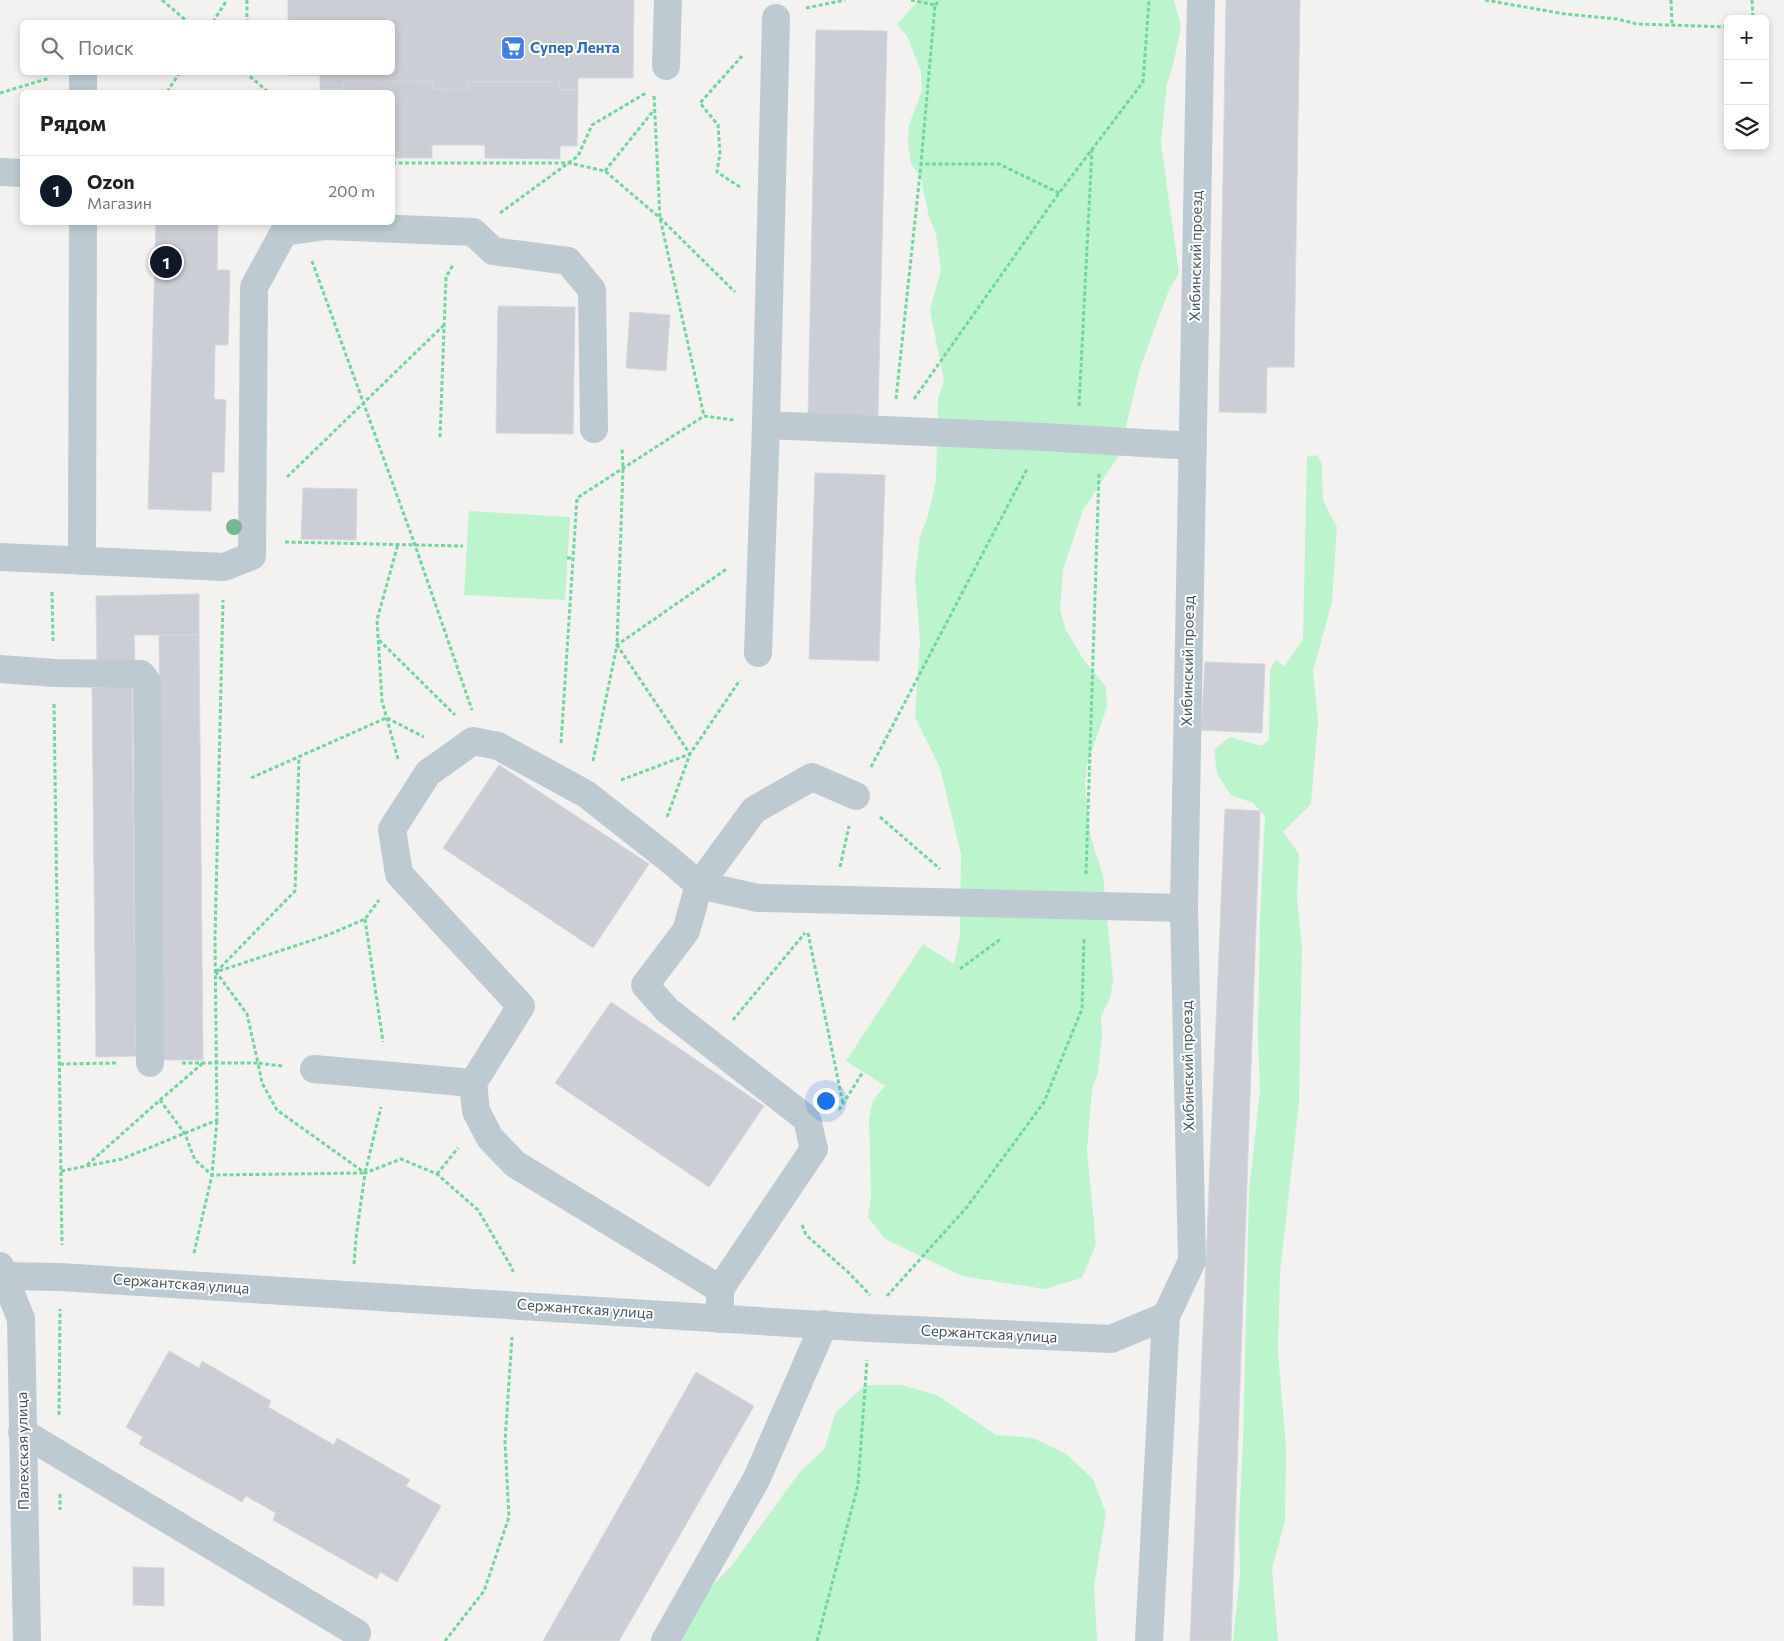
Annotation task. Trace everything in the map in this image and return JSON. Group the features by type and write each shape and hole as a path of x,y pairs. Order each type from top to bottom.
{"street":[{"path":"666,66 668,0"},
{"name":"Хибинский проезд","path":"1166,1316 1192,1261 1184,908 1201,0"},
{"path":"758,653 769,325 776,18"},
{"path":"83,75 83,90"},
{"path":"0,172 20,173"},
{"path":"82,561 83,225"},
{"path":"0,557 224,566 252,556 254,287 284,232 326,226 473,232 493,251 568,261 592,290 594,430"},
{"path":"766,425 1044,437 1193,446"},
{"path":"0,669 54,673 141,674 148,682 150,1063"},
{"path":"720,1290 515,1164 490,1138 476,1111 473,1083 521,1006 399,874 392,829 428,773 472,741 498,746 586,794 656,848 699,885 758,898 1184,908"},
{"path":"720,1319 720,1290 814,1149 807,1120 667,1010 645,985 686,931 699,885 754,810 812,778 856,796"},
{"path":"314,1069 473,1083"},
{"name":"Сержантская улица","path":"1,1272 514,1304 720,1319 1111,1339 1166,1316"},
{"name":"Палехская улица","path":"1,1272 21,1319 27,1641"},
{"path":"1149,1641 1166,1316"},
{"path":"665,1641 758,1478 824,1324"},
{"path":"22,1432 357,1633"}],"path":[{"path":"162,0 186,20"},
{"path":"213,20 227,0"},
{"path":"247,0 247,20"},
{"path":"772,207 717,172 720,153 718,126 700,102 776,18 784,12 845,0"},
{"path":"911,0 935,5"},
{"path":"892,431 921,164 935,5 940,0"},
{"path":"892,431 1059,193 1143,82 1149,0"},
{"path":"1485,0 1565,14 1617,19 1652,26 1724,27"},
{"path":"1671,0 1672,26"},
{"path":"1752,0 1753,15"},
{"path":"168,90 178,75"},
{"path":"248,75 266,90"},
{"path":"0,93 51,78"},
{"path":"440,437 446,277 473,232 578,156 592,125 654,88 660,218 704,416"},
{"path":"605,171 654,110"},
{"path":"1077,439 1092,149"},
{"path":"395,164 569,163 605,171 660,218 769,325"},
{"path":"921,164 999,164 1059,193"},
{"path":"301,230 415,545 484,743"},
{"path":"253,510 445,324"},
{"path":"559,779 577,498 704,416 766,425"},
{"path":"586,794 617,645 623,468 620,434 594,430"},
{"path":"832,900 856,796 1044,437"},
{"path":"252,541 463,546"},
{"path":"251,778 386,718 382,700 377,620 398,544"},
{"path":"617,645 762,545"},
{"path":"567,558 573,558"},
{"path":"52,560 62,1247 60,1276 60,1513"},
{"path":"193,1257 212,1175 217,1120 215,938 224,566"},
{"path":"378,640 484,743"},
{"path":"617,645 690,754"},
{"path":"656,848 690,754 758,653"},
{"path":"586,794 690,754"},
{"path":"216,972 295,891 299,757"},
{"path":"856,796 980,904"},
{"path":"216,972 328,935 365,919 399,874"},
{"path":"354,1267 365,1173 388,1076 365,919"},
{"path":"712,1046 808,930 843,1104"},
{"path":"216,972 246,1014 262,1082 277,1110 365,1173"},
{"path":"86,1166 203,1063"},
{"path":"258,1064 314,1069"},
{"path":"160,1100 185,1134 195,1160 212,1175 365,1173 401,1159 437,1174 478,1210 512,1268 513,1274"},
{"path":"61,1170 122,1159 217,1120"},
{"path":"788,1188 806,1235 848,1272 873,1298"},
{"path":"445,1641 484,1591 509,1517 505,1442 514,1304"},
{"path":"817,1641 858,1485 870,1328"}],"green space":[{"path":"919,0 1174,0 1181,27 1167,84 1161,143 1179,273 1169,290 1140,368 1126,427 1125,446 1083,510 1063,569 1060,609 1065,628 1083,659 1106,687 1107,707 1087,765 1085,784 1091,838 1103,875 1113,980 1110,999 1101,1016 1102,1036 1098,1072 1092,1089 1087,1150 1096,1244 1082,1278 1044,1289 962,1276 885,1239 868,1217 871,1197 869,1119 873,1100 885,1086 846,1061 923,944 954,964 960,934 961,854 940,768 915,717 920,641 915,577 920,536 927,519 936,481 938,399 944,381 930,310 941,270 936,234 929,217 921,179 911,163 908,144 909,125 922,90 921,71 907,36 897,24"},
{"path":"1318,455 1322,465 1323,501 1337,527 1332,602 1313,671 1318,721 1311,804 1283,832 1299,854 1297,899 1302,946 1299,1102 1280,1273 1278,1351 1286,1448 1285,1521 1272,1569 1278,1641 1233,1641 1240,1575 1239,1523 1243,1442 1249,1192 1260,1091 1258,1038 1260,918 1265,816 1253,803 1231,795 1217,774 1214,750 1230,737 1262,746 1269,740 1270,669 1276,659 1284,667 1303,639 1307,457"},
{"path":"469,511 570,517 565,600 464,595"},
{"path":"865,1385 901,1385 937,1395 996,1435 1033,1438 1066,1454 1093,1479 1106,1513 1094,1587 1097,1641 678,1641 684,1616 733,1564 799,1473 825,1448 835,1413"}],"building":[{"name":"Супер Лента","path":"288,0 634,0 633,78 578,78 578,90 559,90 559,82 468,82 468,90 433,89 433,82 343,81 343,89 320,89 320,75 395,75 395,20 288,20"},
{"path":"1226,0 1300,0 1294,367 1267,367 1266,413 1219,412"},
{"path":"816,30 887,31 878,416 808,415"},
{"path":"343,81 433,82 433,89 468,90 468,82 559,82 559,90 578,90 577,146 560,146 560,159 485,158 485,145 432,145 432,158 395,158 395,90 320,90 343,89"},
{"path":"156,225 218,225 217,270 230,270 228,345 215,345 214,399 226,400 224,472 212,472 211,511 148,509"},
{"path":"498,306 575,307 573,434 496,433"},
{"path":"630,312 670,315 666,371 626,368"},
{"path":"815,473 885,475 879,661 809,659"},
{"path":"303,488 357,489 356,540 301,539"},
{"path":"199,594 199,635 134,635 135,665 97,666 96,596"},
{"path":"159,635 199,635 203,1060 163,1060"},
{"path":"1205,662 1265,664 1262,733 1201,730"},
{"path":"132,687 136,1056 96,1057 92,688"},
{"path":"499,765 649,864 593,948 443,848"},
{"path":"1225,809 1260,811 1231,1641 1190,1641"},
{"path":"611,1002 764,1106 709,1187 555,1083"},
{"path":"169,1351 199,1368 202,1361 271,1401 268,1407 334,1445 337,1438 410,1480 406,1486 441,1506 397,1582 380,1572 377,1579 273,1520 276,1513 246,1496 242,1502 139,1444 143,1437 126,1427"},
{"path":"696,1372 754,1406 619,1641 543,1641"},
{"path":"133,1567 164,1568 164,1606 133,1605"}],"place":[{"name":"Супер Лента","path":"513,48"},
{"name":"Ozon","path":"166,262"}]}
